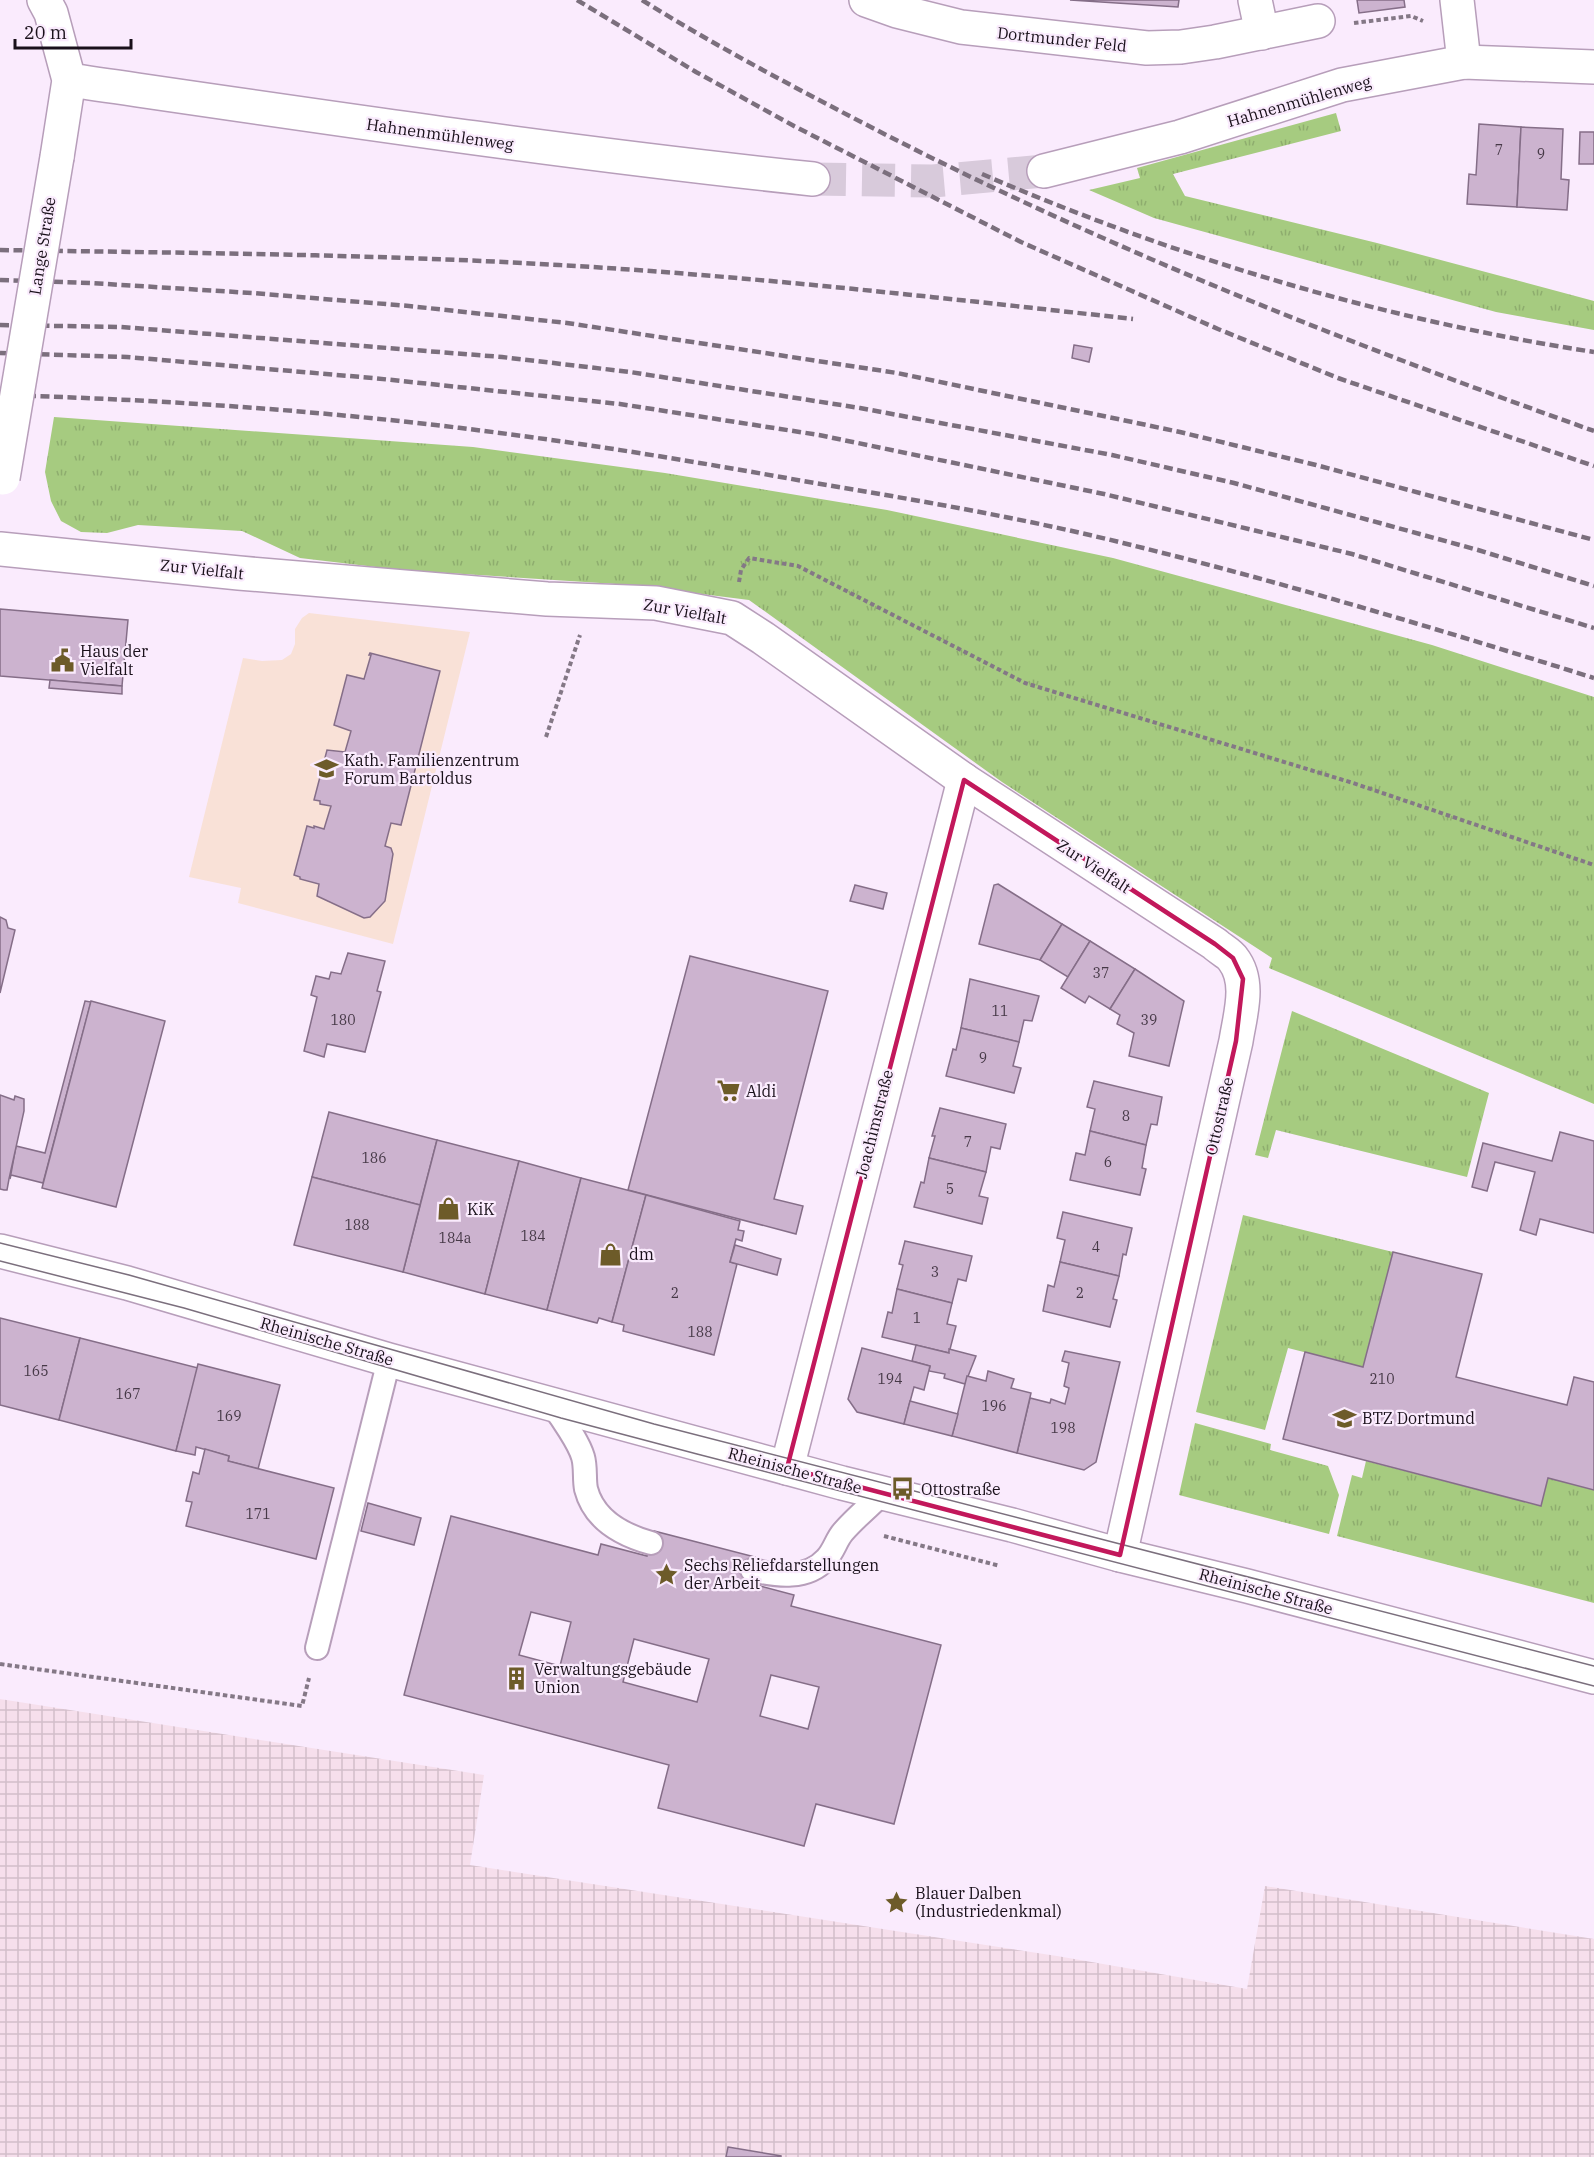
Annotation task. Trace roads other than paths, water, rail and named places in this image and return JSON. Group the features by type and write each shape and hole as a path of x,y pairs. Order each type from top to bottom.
{"street":[{"name":"Lange Straße","path":"2,486 69,80 51,13 44,0"},
{"name":"Dortmunder Feld","path":"866,0 897,11 960,27 1118,46 1181,47 1318,21"},
{"path":"1255,0 1262,33"},
{"path":"1457,0 1462,48"},
{"name":"Hahnenmühlenweg","path":"1044,171 1180,137 1462,48 1594,67"},
{"name":"Hahnenmühlenweg","path":"69,80 454,136 813,179"},
{"name":"Zur Vielfalt","path":"0,549 240,573 523,597 656,603 732,618 764,638 964,780 1233,958"},
{"name":"Joachimstraße","path":"787,1468 964,780"},
{"name":"Ottostraße","path":"1120,1555 1236,1041 1242,1005 1243,979 1233,958"},
{"name":"Rheinische Straße","path":"0,1251 160,1292 389,1360 787,1468 1594,1677"}],"lane":[{"path":"317,1648 389,1360"},
{"path":"552,1405 583,1456 585,1487 598,1514 621,1532 651,1543"},
{"path":"752,1570 773,1575 794,1575 813,1569 826,1560 840,1535 883,1493"}],"tunnel":[{"path":"813,179 933,181 1044,171"}],"tram line":[{"path":"0,1243 129,1275 654,1424 1594,1666"},
{"path":"0,1261 184,1308 561,1418 1594,1686"}],"railway":[{"path":"577,0 696,72 794,126 1021,242 1218,329 1338,378 1594,466"},
{"path":"642,0 807,94 952,168 1041,210 1132,251 1315,327 1594,431"},
{"path":"982,174 1130,233 1282,282 1359,304 1437,322 1515,339 1594,352"},
{"path":"0,250 349,256 559,265 775,281 1133,319"},
{"path":"0,280 252,293 409,306 567,323 897,373 1180,432 1316,465 1594,540"},
{"path":"0,325 121,327 502,357 630,372 860,408 1112,455 1234,483 1478,550 1594,586"},
{"path":"0,353 127,357 373,378 620,404 819,435 1104,494 1352,554 1594,628"},
{"path":"0,395 202,404 403,421 604,448 924,502 1044,525 1182,558 1360,607 1594,678"}],"place":[{"name":"Haus der Vielfalt","path":"62,660"},
{"name":"Kath. Familienzentrum Forum Bartoldus","path":"326,769"},
{"name":"Aldi","path":"728,1091"},
{"name":"KiK","path":"449,1209"},
{"name":"dm","path":"611,1254"},
{"name":"BTZ Dortmund","path":"1344,1418"},
{"name":"Ottostraße","path":"903,1489"},
{"name":"Sechs Reliefdarstellungen der Arbeit","path":"666,1574"},
{"name":"Verwaltungsgebäude Union","path":"516,1678"},
{"name":"Blauer Dalben (Industriedenkmal)","path":"897,1902"}]}
